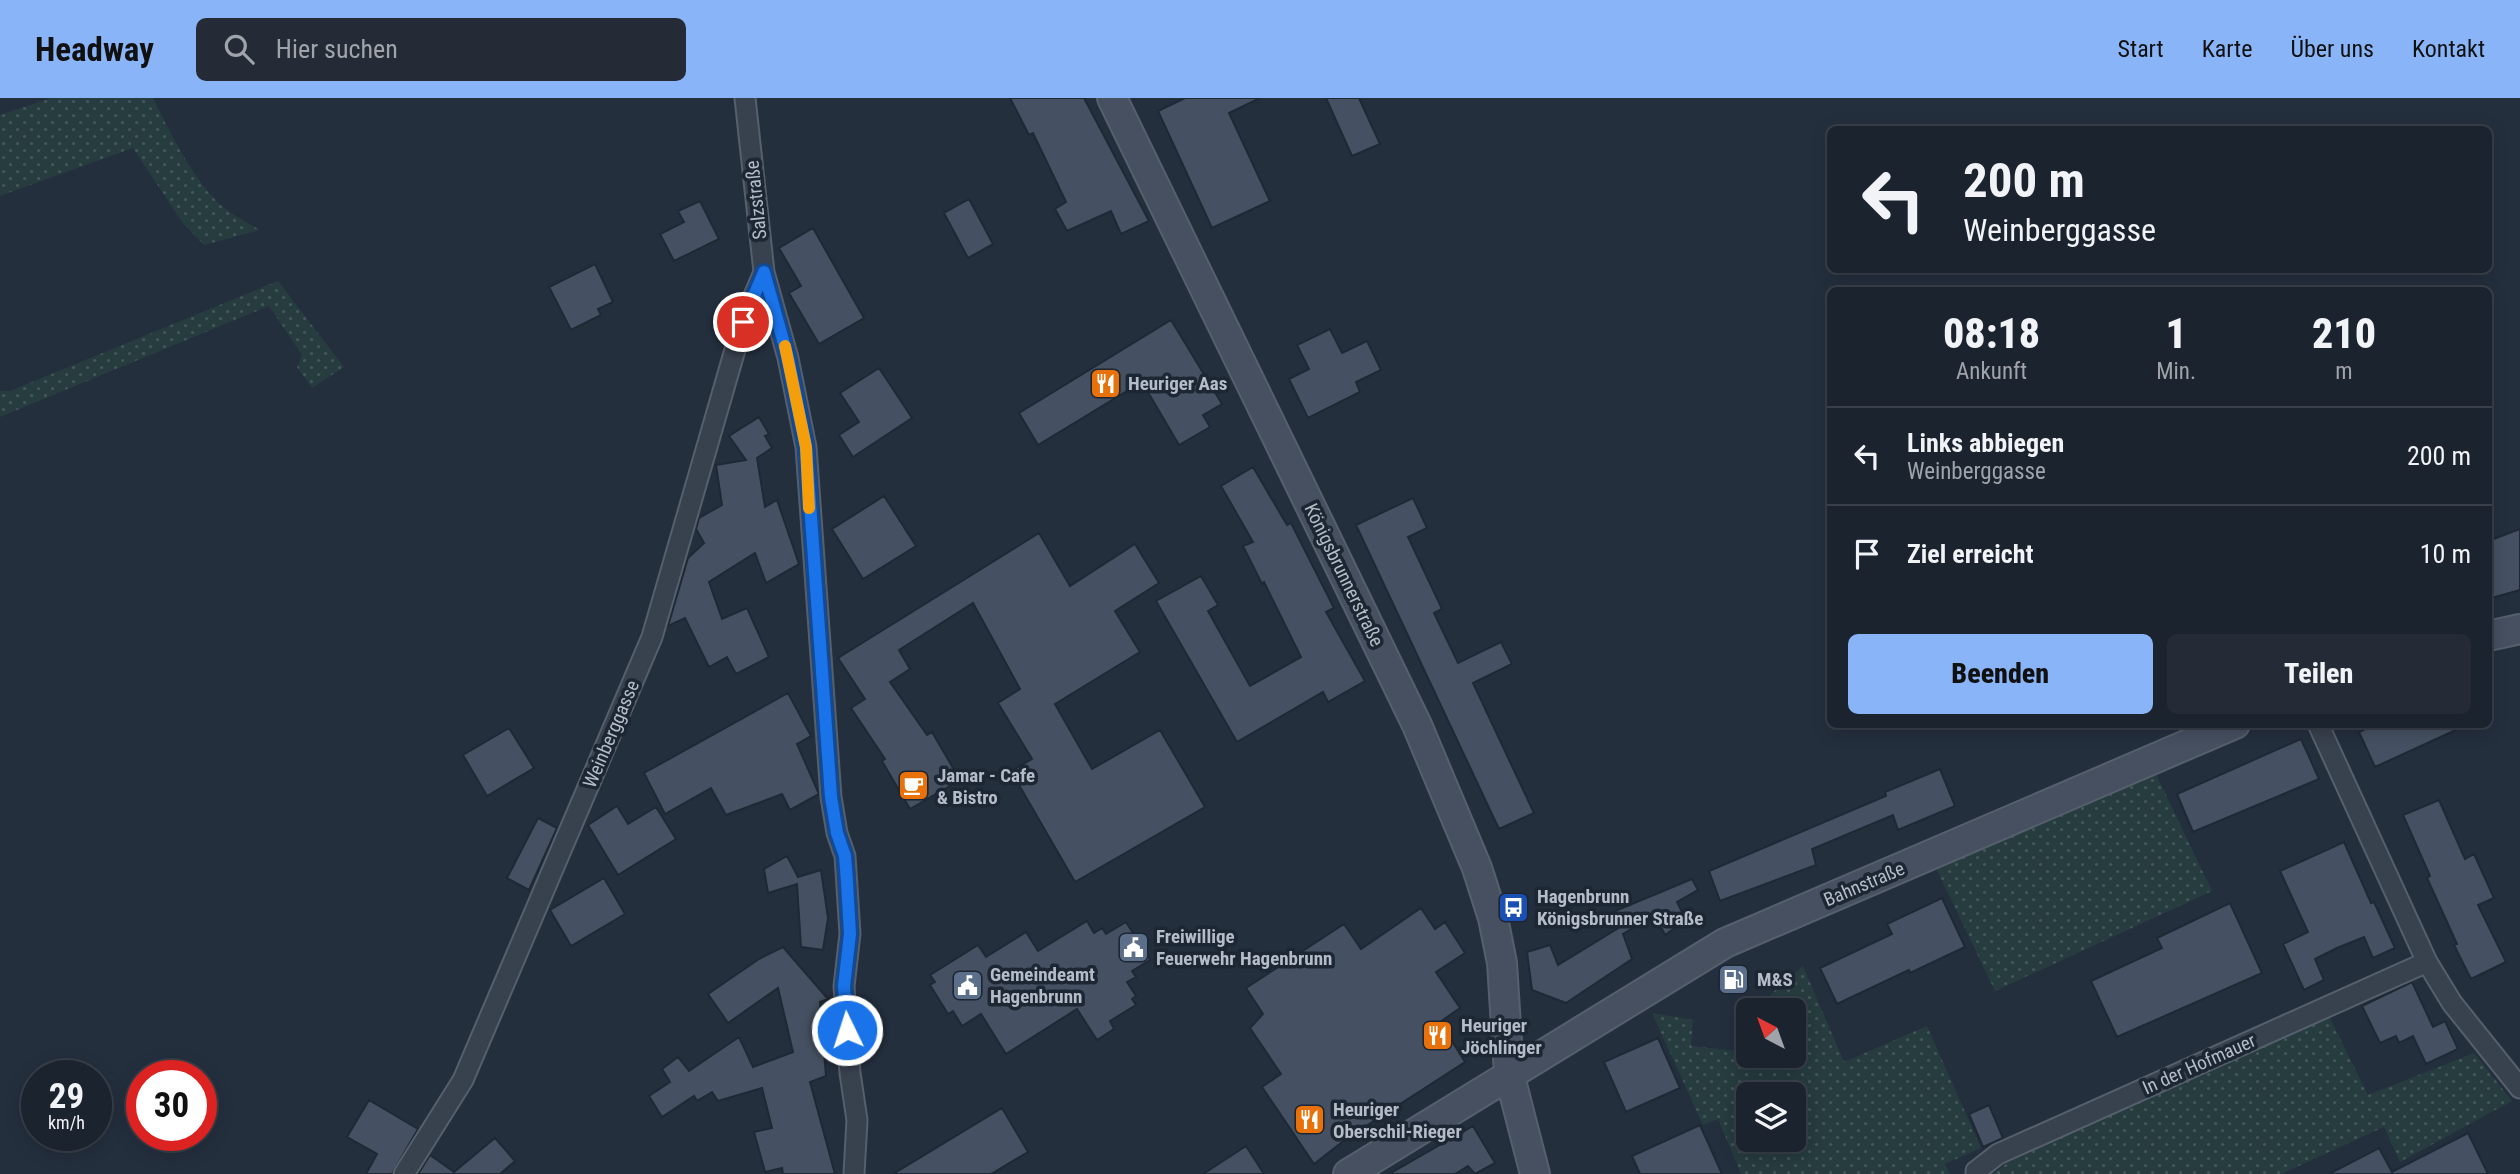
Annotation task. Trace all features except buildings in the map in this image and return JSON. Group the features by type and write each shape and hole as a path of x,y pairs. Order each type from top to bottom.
{"street":[{"name":"Salzstraße","path":"746,98 764,272 788,358 806,447 831,797 837,833 845,856 848,895 850,934 844,986 850,1073 857,1120 854,1174"},
{"name":"Königsbrunnerstraße","path":"1112,98 1417,725 1477,868 1493,918 1502,963 1509,1073 1535,1174"},
{"name":"Weinberggasse","path":"404,1174 463,1080 652,637 743,322 764,272"},
{"path":"2492,635 2520,629"},
{"name":"Bahnstraße","path":"1348,1174 1725,943 2226,728"},
{"path":"2320,728 2427,961 2452,1003 2520,1088"},
{"name":"In der Hofmauer","path":"1976,1174 1976,1171 1998,1154 2427,961"}],"green space":[{"path":"51,98 153,98 202,184 223,207 260,230 204,245 182,222 133,148 0,196 0,115"},
{"path":"278,281 344,367 312,388 297,367 302,355 269,306 0,417 0,391 10,391"},
{"path":"2154,770 2212,891 1995,991 1934,864"},
{"path":"1803,966 1844,1062 1927,1026 1981,1148 1945,1164 1950,1174 1741,1174 1718,1119 1703,1125 1652,1013 1693,1020 1691,1046 1736,1051 1736,1068 1806,1068 1806,998 1767,998"},
{"path":"2328,1014 2368,1095 2474,1053 2512,1101 2400,1162 2384,1127 2281,1174 1993,1174 2007,1163"}],"slow traffic":[{"path":"785,346 806,447 809,508"}],"place":[{"name":"Heuriger Aas","path":"1105,383"},
{"name":"Jamar - Cafe & Bistro","path":"914,786"},
{"name":"Hagenbrunn Königsbrunner Straße","path":"1514,907"},
{"name":"Freiwillige Feuerwehr Hagenbrunn","path":"1133,947"},
{"name":"M&S","path":"1734,979"},
{"name":"Gemeindeamt Hagenbrunn","path":"967,985"},
{"name":"Heuriger Jöchlinger","path":"1438,1036"},
{"name":"Heuriger Oberschil-Rieger","path":"1310,1120"}],"route":[{"path":"743,322 764,272 788,358 806,447 831,797 837,833 845,856 850,934 844,986 847,1030"}]}
